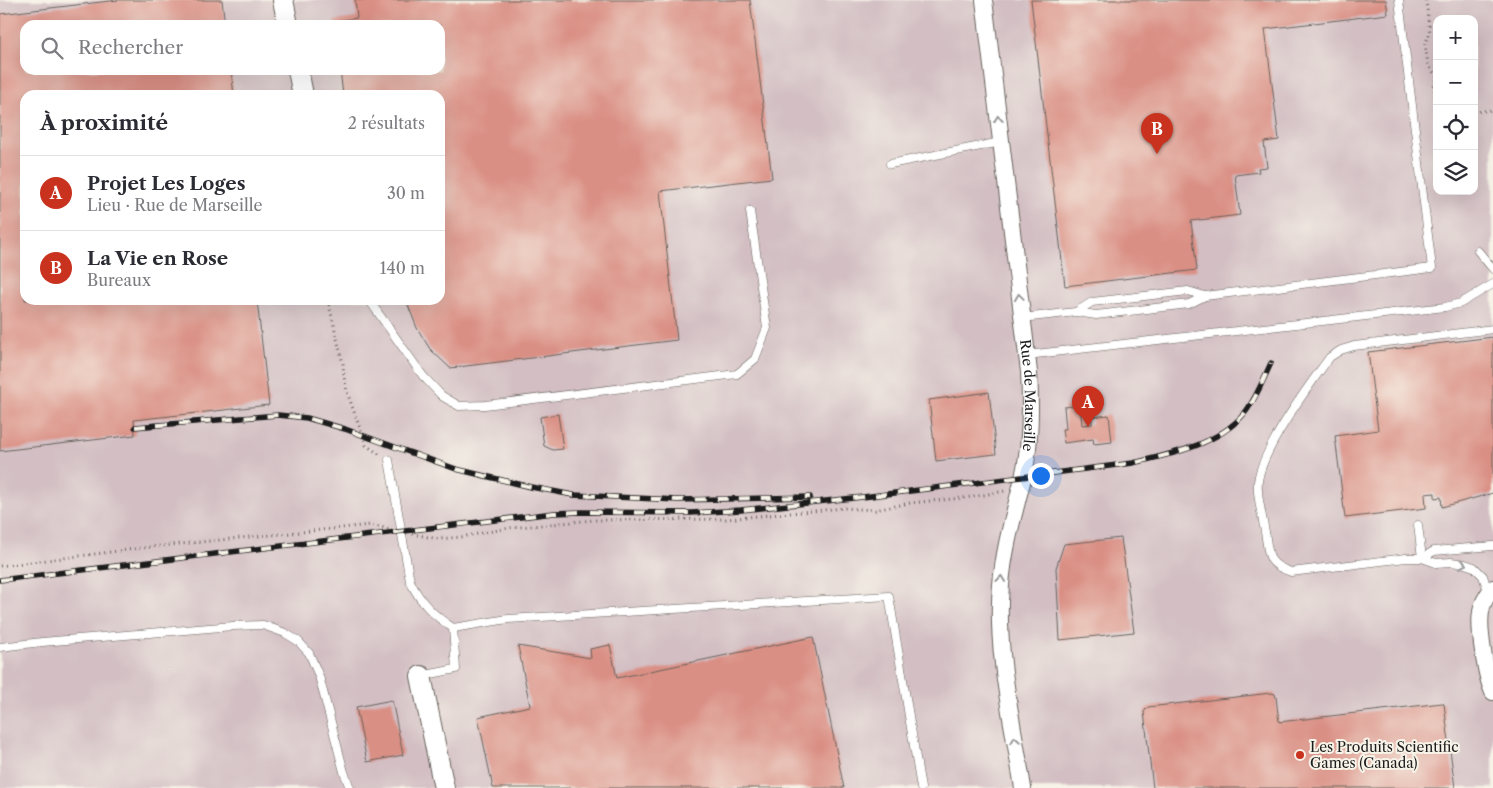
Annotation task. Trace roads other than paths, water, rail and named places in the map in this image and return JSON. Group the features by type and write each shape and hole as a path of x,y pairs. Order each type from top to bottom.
{"street":[{"path":"283,0 287,20"},
{"name":"Rue de Marseille","path":"984,0 1027,355 1030,398 1030,423 1023,477 1006,543 999,613 1003,659 1023,788"},
{"path":"299,75 302,90"},
{"path":"1491,591 1482,605 1480,620 1487,676 1493,692"},
{"path":"421,676 444,788"}],"lane":[{"path":"1022,318 1076,312 1096,315 1189,304 1205,296 1432,268 1399,0"},
{"path":"890,164 1001,142"},
{"path":"373,305 423,376 442,396 459,406 485,405 737,374 755,359 768,328 750,211"},
{"path":"1478,251 1493,269"},
{"path":"1027,355 1445,307 1461,303 1493,284"},
{"path":"1076,312 1092,302 1188,291 1205,296"},
{"path":"1491,591 1484,576 1474,567 1451,562 1436,563 1422,558 1406,558 1292,572 1282,569 1269,558 1257,483 1277,435 1330,357 1341,350 1354,346 1493,329"},
{"path":"389,460 410,581 417,597 453,628 508,619 889,596 921,788"},
{"path":"1418,525 1422,558"},
{"path":"1422,558 1434,552 1493,546"},
{"path":"0,647 233,626 263,625 286,633 308,653 319,676 344,772 350,788"},
{"path":"421,676 456,669 453,628"}],"railway":[{"path":"0,580 554,513 691,513 741,510 863,497 1133,463 1193,447 1233,425 1252,402 1271,363"},
{"path":"135,427 278,415 307,418 345,429 456,469 573,495 678,500 810,497"}],"place":[{"name":"La Vie en Rose","path":"1157,154"},
{"name":"Projet Les Loges","path":"1088,427"},
{"name":"Les Produits Scientific Games (Canada)","path":"1300,755"}]}
